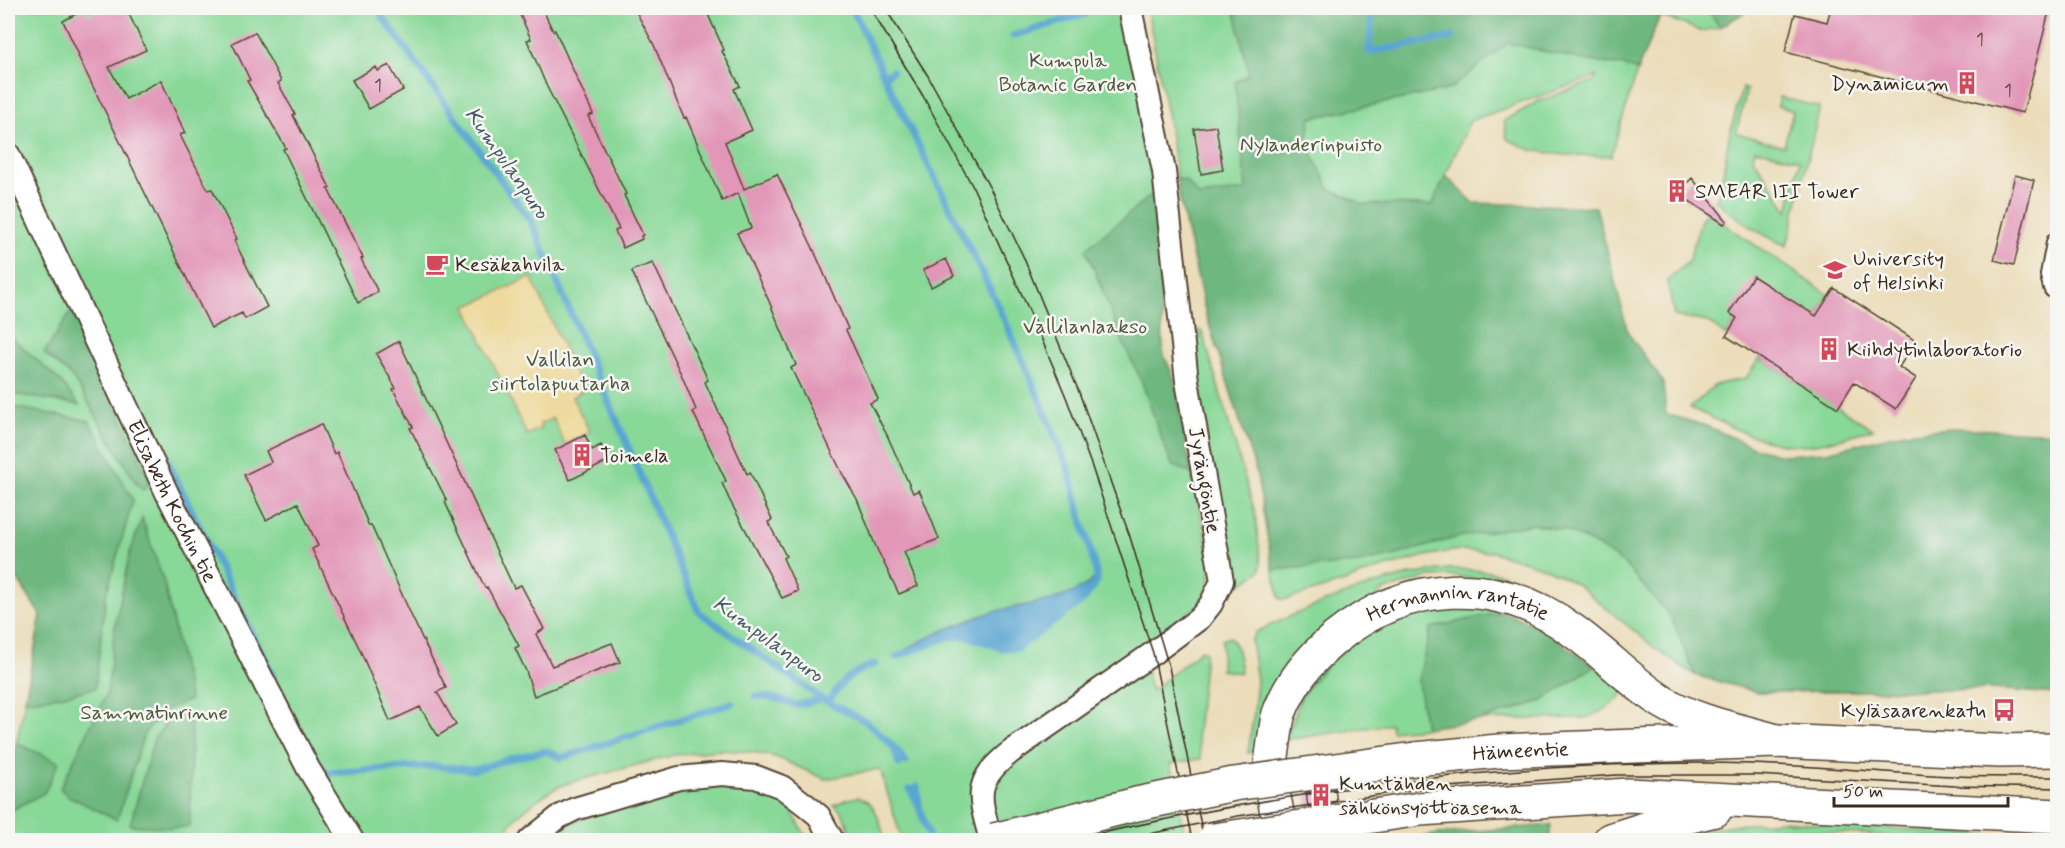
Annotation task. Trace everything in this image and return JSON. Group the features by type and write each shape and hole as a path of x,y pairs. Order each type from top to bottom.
{"main road":[{"name":"Hermannin rantatie","path":"1282,840 1271,769 1279,712 1292,687 1320,651 1347,629 1370,614 1397,601 1423,594 1448,590 1480,593 1510,599 1546,613 1572,630 1662,701 1692,717 1776,741"},
{"name":"Hämeentie","path":"992,840 1137,804 1234,784 1415,759 1500,751 1776,741 1988,750 2058,750"},
{"path":"1214,840 1420,809 1628,795 2058,816"},
{"path":"1610,840 1670,821 1749,802"}],"street":[{"name":"Jyrängöntie","path":"992,840 980,799 982,786 992,767 1200,618 1211,604 1222,581 1187,381 1164,171 1130,8"},
{"name":"Elisabeth Kochin tie","path":"8,153 163,483 308,768 352,840"},
{"path":"2058,243 2052,275 2055,287 2058,289"},
{"path":"530,840 574,809 679,778 722,774 756,777 782,787 819,816 832,840"}],"green space":[{"name":"Vallilan siirtolapuutarha","path":"8,8 1126,8 1156,168 1150,170 1160,251 1163,353 1175,381 1187,451 1211,561 1209,587 1201,604 1139,649 1152,691 1201,650 1205,652 1197,734 1201,759 1170,764 1186,840 902,840 880,769 825,779 776,757 753,752 720,750 674,755 565,784 533,803 514,819 501,840 8,840 8,788 41,616 8,564"},
{"name":"Nylanderinpuisto","path":"1147,8 1752,8 1720,27 1702,31 1660,16 1637,71 1611,156 1565,155 1531,150 1507,139 1504,121 1537,102 1596,80 1596,76 1470,121 1419,235 1441,394 2057,694 1994,689 1757,692 1695,675 1656,649 1578,585 1548,569 1493,552 1458,550 1425,556 1288,599 1280,599 1257,474 1206,314 1180,200 1170,130"},
{"path":"1234,8 1663,8 1637,71 1625,66 1583,60 1508,43 1450,89 1311,118 1307,145 1330,189 1363,204 1432,205 1446,176 1474,203 1596,207 1628,333 1663,382 1666,414 1709,427 1755,448 1782,455 1827,452 1905,432 1953,428 2057,433 2057,694 1994,689 1757,692 1695,675 1671,617 1624,564 1596,545 1567,531 1534,524 1458,537 1396,555 1358,563 1273,570 1257,474 1206,314 1177,178 1186,181 1199,196 1246,190 1235,82 1249,74"},
{"path":"1706,8 1752,8 1720,27"},
{"path":"1742,88 1747,90 1736,133 1784,146 1793,111 1777,106 1779,97 1819,107 1787,246 1749,226 1715,200 1720,192 1729,137","holes":["1755,149 1800,160 1788,211 1753,157"]},
{"path":"1154,193 1160,251 1163,353 1175,381 1191,473 1172,465 1142,382 1124,345 1086,249"},
{"path":"1706,212 1829,295 1816,316 1730,313 1737,318 1726,336 1708,322 1674,316 1667,280 1689,261 1701,220"},
{"path":"72,310 150,481 143,490 135,481 77,384 44,353"},
{"path":"1193,330 1202,331 1255,513 1261,566 1259,572 1235,588 1231,588 1231,558 1216,497 1187,337"},
{"path":"8,334 61,382 79,405 8,393"},
{"path":"1760,358 1873,429 1815,444 1782,444 1755,437 1690,408 1715,385 1746,378"},
{"path":"8,406 89,421 133,500 106,595 95,688 25,701 41,616 8,564"},
{"name":"Sammatinrinne","path":"142,518 164,583 190,700 163,711 144,734 117,820 68,796 60,788 107,693 115,626 129,556"},
{"path":"1449,569 1485,571 1519,580 1517,586 1455,576 1428,577 1380,592 1261,750 1248,753 1257,680 1251,640 1256,632 1325,602 1376,584 1425,572"},
{"path":"1449,602 1502,612 1418,680 1425,728 1392,731 1391,724 1286,740 1305,687 1366,629"},
{"path":"1502,612 1536,625 1594,666 1542,701 1481,720 1425,728 1418,681 1431,628"},
{"path":"1230,637 1238,650 1241,673 1221,670 1222,640"},
{"path":"1594,666 1625,690 1613,704 1598,713 1586,718 1481,720 1542,701"},
{"path":"184,714 191,714 190,826 176,828 130,825 154,739 168,721"},
{"path":"16,743 59,762 44,793 8,812 8,788"},
{"path":"747,783 794,802 791,810 808,840 547,840 580,819 683,786"},
{"path":"858,797 870,803 874,808 885,840 854,840 842,812 834,805"},
{"path":"1781,821 1999,836 2057,837 2057,840 1971,840 1784,830 1716,840 1670,840 1725,826"},
{"path":"1551,825 1549,840 1405,840 1439,834"}],"sand":[{"path":"531,277 583,390 572,397 590,432 565,445 553,418 540,424 541,428 527,435 466,307"}],"water":[{"path":"1097,576 1097,581 1084,600 1018,648 1003,648 966,636 948,637 896,657 915,644 957,625 993,612 1061,597 1086,585"}],"building":[{"path":"105,8 126,8 146,50 109,67 126,99 161,80 185,133 180,135 208,190 212,189 237,239 234,240 267,307 245,319 242,313 211,328 78,56 63,21 85,9 88,15"},
{"path":"517,8 542,8 553,31 555,30 593,114 588,116 626,194 624,195 643,235 642,239 623,248 615,231 619,229 547,87 527,40 531,39"},
{"path":"634,8 705,8 724,50 722,51 740,86 734,89 752,130 725,142 744,189 777,174 812,246 848,329 846,330 878,399 870,403 913,493 919,490 939,539 904,552 918,586 899,594 876,547 857,499 791,368 796,365 737,233 751,228 738,193 722,201 654,45"},
{"name":"Dynamicum","path":"1831,8 2050,8 2023,113 1785,52 1795,14 1827,22"},
{"path":"255,32 281,81 278,83 295,114 293,115 378,292 358,303 283,149 286,148 247,81 250,80 232,43"},
{"path":"389,65 403,90 369,109 352,80 376,67 378,71"},
{"path":"1216,126 1223,170 1201,174 1194,129"},
{"path":"2015,175 2034,180 2014,265 1994,260"},
{"path":"1692,178 1727,221 1724,224 1677,193"},
{"path":"946,259 954,276 931,287 923,270"},
{"path":"653,263 708,380 705,382 747,474 750,472 772,520 768,522 786,556 783,558 798,591 782,598 729,499 722,483 726,481 693,412 696,410 682,376 632,272"},
{"name":"Kiihdytinlaboratorio","path":"1753,276 1816,316 1834,288 1916,341 1899,367 1916,378 1896,409 1854,382 1838,408 1726,336 1737,318 1729,313"},
{"path":"399,341 514,588 521,585 544,629 536,634 552,666 612,643 620,662 534,696 515,648 519,646 487,587 485,588 445,502 447,501 410,428 413,427 393,389 396,388 376,354"},
{"path":"321,424 334,454 337,452 369,526 371,525 446,688 437,692 456,725 438,736 420,707 390,721 360,650 312,549 318,546 298,503 266,520 244,475 271,462 266,451"},
{"name":"Toimela","path":"585,435 592,450 601,445 609,461 570,480 555,450"},
{"path":"1335,789 1337,802 1308,807 1306,793"}],"waterway":[{"name":"Kumpulanpuro","path":"376,8 532,223 699,612 822,699 867,722 893,746 899,764"},
{"path":"852,8 996,301 1041,402 1069,471 1097,576 1097,581 1084,600 1018,648 1003,648 966,636 948,637 896,657"},
{"path":"1372,8 1369,52 1453,37"},
{"path":"1013,36 1085,14"},
{"path":"884,76 892,71"},
{"path":"159,444 273,676"},
{"path":"829,701 848,678 875,664"},
{"path":"756,696 774,698 797,705 822,699"},
{"path":"309,747 325,773 434,766 474,770 512,758 547,751 561,758 732,703"},
{"path":"897,750 906,762"},
{"path":"917,787 919,803"},
{"name":"Kumpulanpuro","path":"910,789 919,806 930,840"}],"tram line":[{"path":"870,8 923,96 973,187 1066,397 1092,467 1153,653 1192,840"},
{"path":"885,8 928,76 992,192 1023,256 1079,392 1130,537 1169,667 1204,840"},
{"path":"1071,840 1228,807 1308,794 1467,774 1547,768 1627,764 1739,763 1953,776 2058,777"},
{"path":"1119,840 1238,816 1418,789 1617,775 1755,775 1955,786 2058,788"}],"place":[{"name":"Dynamicum","path":"1967,83"},
{"name":"SMEAR III Tower","path":"1677,191"},
{"name":"Kesäkahvila","path":"437,264"},
{"name":"University of Helsinki","path":"1835,270"},
{"name":"Kiihdytinlaboratorio","path":"1829,349"},
{"name":"Toimela","path":"582,455"},
{"name":"Kyläsaarenkatu","path":"2004,710"},
{"name":"Kumtähden sähkönsyöttöasema","path":"1321,795"}],"park label":[{"name":"Kumpula Botanic Garden","path":"1068,72"},
{"name":"Vallilanlaakso","path":"1085,326"}]}
